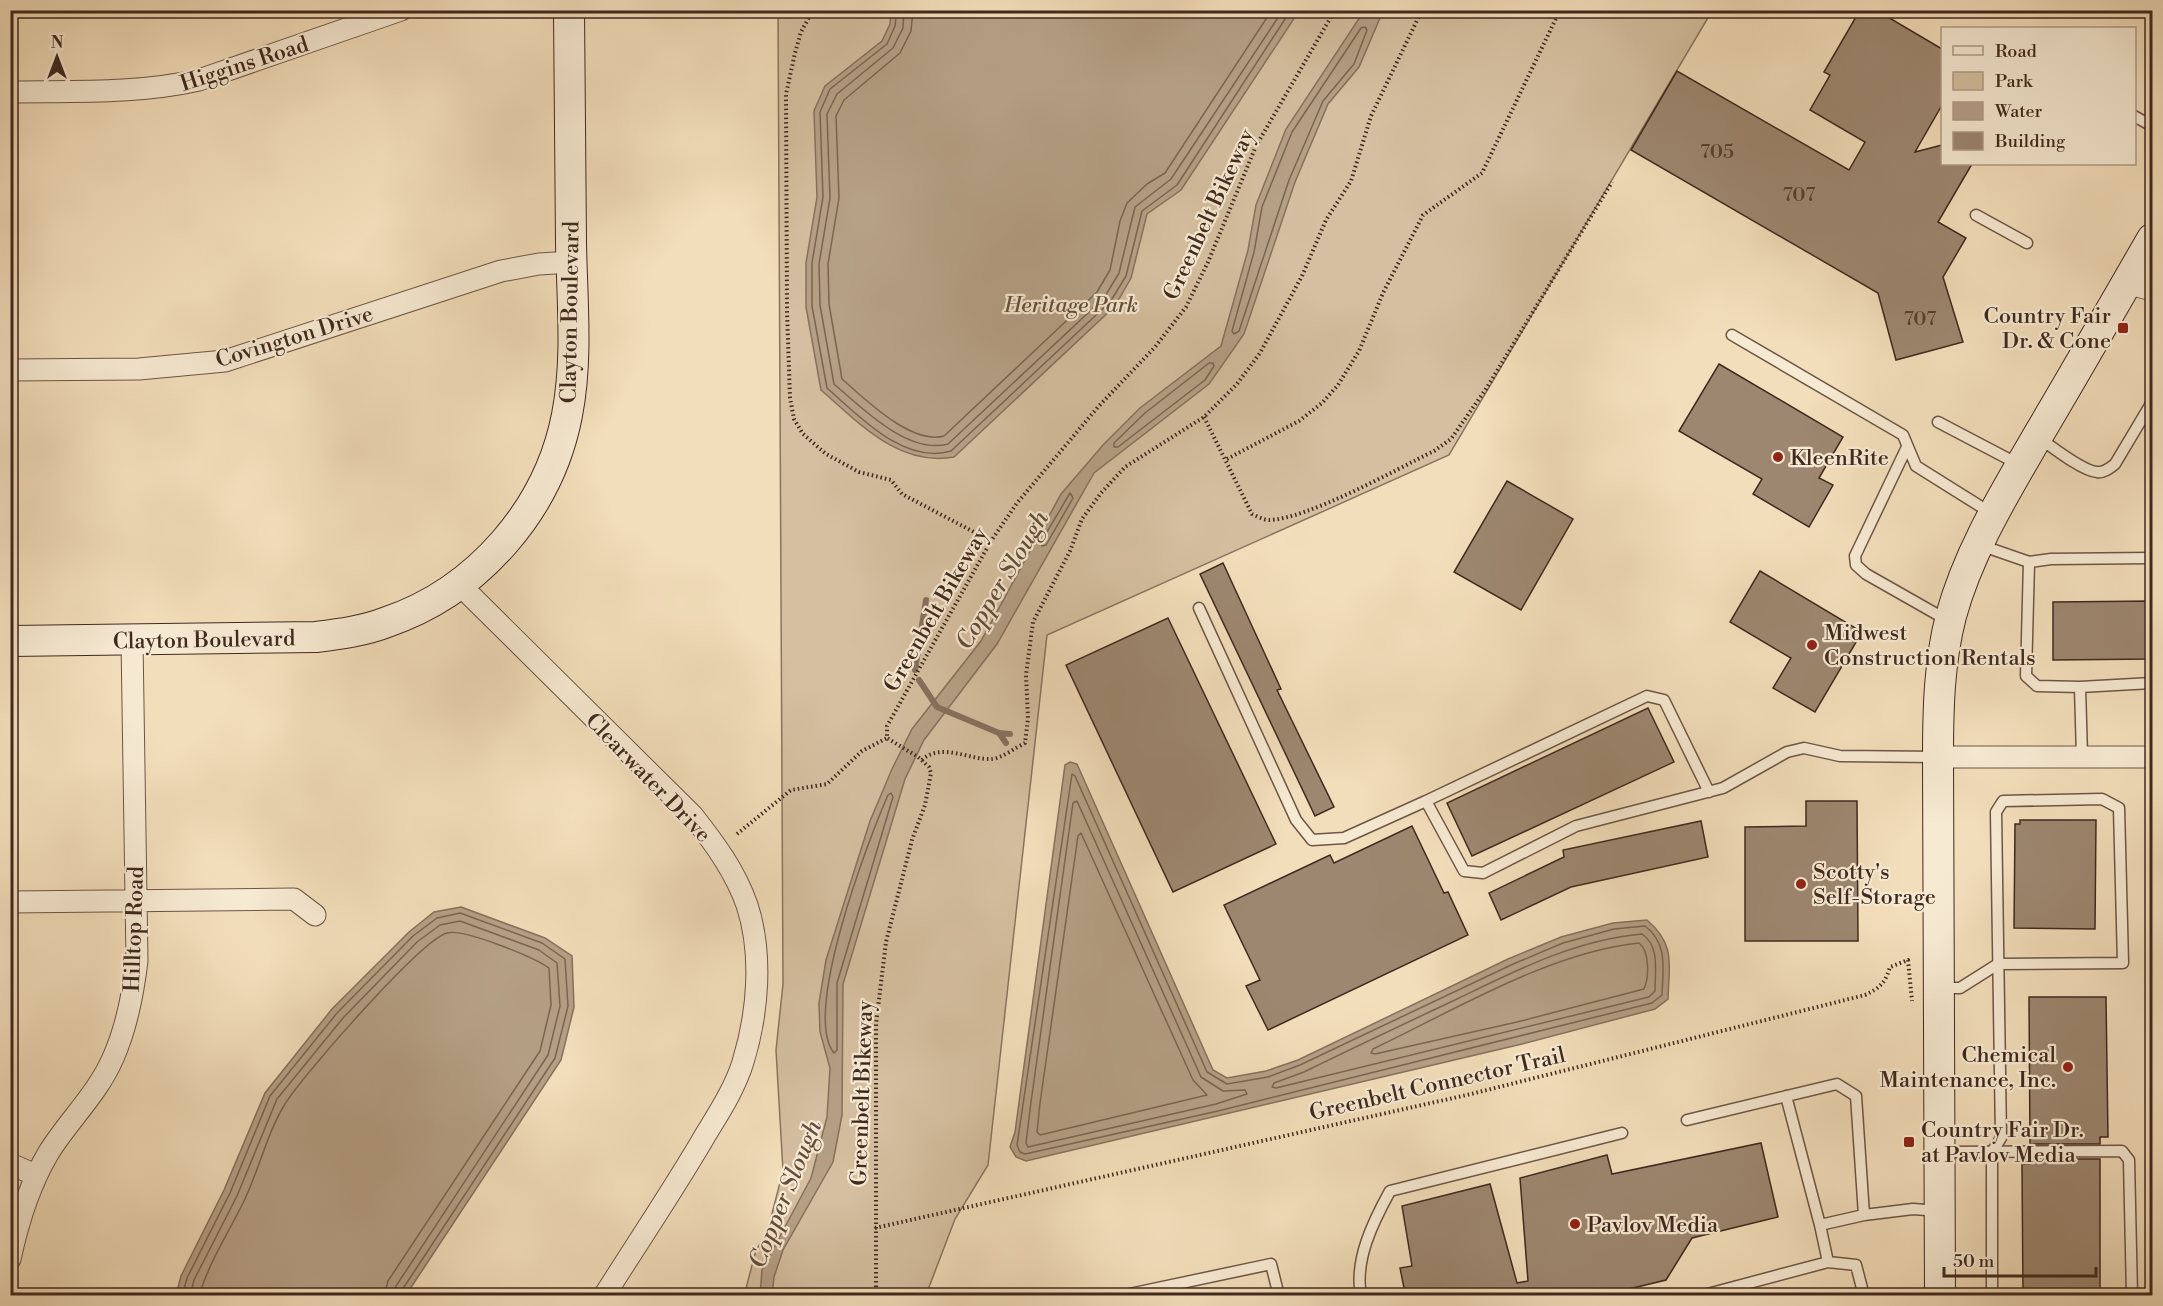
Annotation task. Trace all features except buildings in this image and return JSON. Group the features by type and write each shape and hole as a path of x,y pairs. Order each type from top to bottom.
{"street":[{"name":"Higgins Road","path":"10,92 131,91 167,87 199,80 401,10"},
{"name":"Clayton Boulevard","path":"10,641 316,637 353,632 388,622 425,606 483,565 522,520 543,485 557,452 571,390 569,10"},
{"path":"1940,1296 1938,702 1950,622 1978,545 1993,514 2037,437 2140,287 2152,239"},
{"name":"Covington Drive","path":"10,370 139,369 225,360 490,274 539,264 571,262"},
{"name":"Clearwater Drive","path":"459,584 693,816 722,853 736,879 753,931 756,992 750,1034 733,1089 689,1164 604,1296"},
{"name":"Hilltop Road","path":"10,1259 27,1196 36,1175 99,1083 123,1035 133,994 137,961 132,640"},
{"path":"1938,757 2152,756"},
{"path":"10,902 294,899 315,915"},
{"path":"10,1164 36,1175"}],"lane":[{"path":"2136,117 2152,126"},
{"path":"1976,214 2027,243"},
{"path":"1732,335 1903,435 1916,466 1993,514"},
{"path":"2037,437 2082,466 2097,472 2105,471 2115,464 2152,402"},
{"path":"1938,422 2021,465"},
{"path":"1908,447 1855,556 1856,565 1866,574 1950,622"},
{"path":"1978,545 2029,562 2050,559 2152,558"},
{"path":"2029,562 2026,676 2037,686 2080,687 2152,683"},
{"path":"1199,608 1296,820 1312,840 1344,838 1647,696 1664,700 1709,792"},
{"path":"2080,687 2082,757"},
{"path":"1426,801 1464,870 1483,873 1576,826 1723,788 1787,752 1804,748 1840,756 1938,757"},
{"path":"1939,988 1960,988 1998,964 2123,963 2119,808 2102,799 2002,801 1996,812 1998,964 2001,1138 1992,1152 1992,1296"},
{"path":"1687,1120 1837,1084 1856,1096 1864,1215"},
{"path":"1786,1096 1828,1262"},
{"path":"1362,1296 1358,1280 1371,1225 1390,1191 1622,1132"},
{"path":"1939,1152 2122,1151 2129,1160 2132,1296"},
{"path":"1820,1225 1864,1215 1913,1209 1940,1211"},
{"path":"1700,1296 1828,1262 1856,1265 1864,1296"},
{"path":"1120,1296 1271,1264 1279,1296"}],"path":[{"path":"813,10 801,32 786,94 787,311 790,398 794,419 803,434 826,454 859,472 891,480 902,494 991,541"},
{"name":"Greenbelt Bikeway","path":"887,738 887,726 991,541 1017,503 1098,407 1155,347 1186,307 1208,262 1256,146 1335,10"},
{"path":"737,834 791,790 827,784 862,751 887,738 899,748 920,759 926,755 964,753 992,759 1025,743 1028,719 1026,675 1033,622 1070,551 1082,519 1101,493 1125,468 1204,417 1237,384 1260,353 1302,276 1326,220 1351,181 1371,116 1422,10"},
{"path":"1227,459 1299,421 1322,403 1338,385 1359,351 1383,293 1422,215 1482,173 1560,10"},
{"path":"2138,10 2152,19"},
{"path":"1204,417 1227,459 1236,486 1252,514 1265,520 1283,519 1309,510 1434,451 1451,439 1485,389 1612,182"},
{"name":"Greenbelt Bikeway","path":"876,1296 876,1024 886,942 912,840 925,805 931,773 920,759"},
{"name":"Greenbelt Connector Trail","path":"875,1228 1471,1094 1865,995 1879,989 1886,981 1890,967 1908,960 1915,1019 1939,1019"}],"green space":[{"name":"Heritage Park","path":"778,11 1712,11 1449,455 1047,635 988,1165 955,1219 926,1295 744,1296 756,1250 767,1233 783,1171 776,1050 783,984"}],"water":[{"path":"891,11 1299,11 1181,190 1147,214 1131,278 1115,306 954,457 934,458 898,449 865,428 821,390 806,307 806,263 817,197 814,111 825,86 882,41 890,24"},
{"path":"1364,11 1383,11 1359,67 1328,104 1295,182 1244,334 1209,384 1094,473 997,644 924,740 905,779 843,984 842,1115 833,1162 783,1250 774,1277 772,1295 760,1295 762,1270 811,1178 827,1117 830,1068 820,1032 819,1003 826,960 870,821 892,769 912,729 981,641 1061,494 1103,445 1140,408 1221,346 1248,250 1256,205 1286,129"},
{"path":"1070,762 1077,764 1213,1070 1227,1078 1266,1071 1298,1060 1508,959 1561,937 1613,923 1647,920 1663,938 1669,956 1668,999 1655,1009 1522,1044 1026,1161 1016,1157 1010,1147 1015,1132 1065,765"},
{"path":"461,907 545,938 572,956 574,1007 561,1060 406,1295 176,1295 181,1276 224,1190 265,1093 332,1009 409,932 434,912"}],"waterway":[{"path":"915,670 926,600"},
{"path":"919,680 937,707 999,733 1010,734"},
{"path":"999,733 1006,743"}],"place":[{"name":"Country Fair Dr. & Cone","path":"2123,328"},
{"name":"KleenRite","path":"1778,457"},
{"name":"Midwest Construction Rentals","path":"1812,645"},
{"name":"Scotty's Self-Storage","path":"1801,884"},
{"name":"Chemical Maintenance, Inc.","path":"2068,1067"},
{"name":"Country Fair Dr. at Pavlov Media","path":"1909,1142"},
{"name":"Pavlov Media","path":"1575,1224"}],"water label":[{"name":"Copper Slough","path":"1002,580"},
{"name":"Copper Slough","path":"785,1194"}]}
